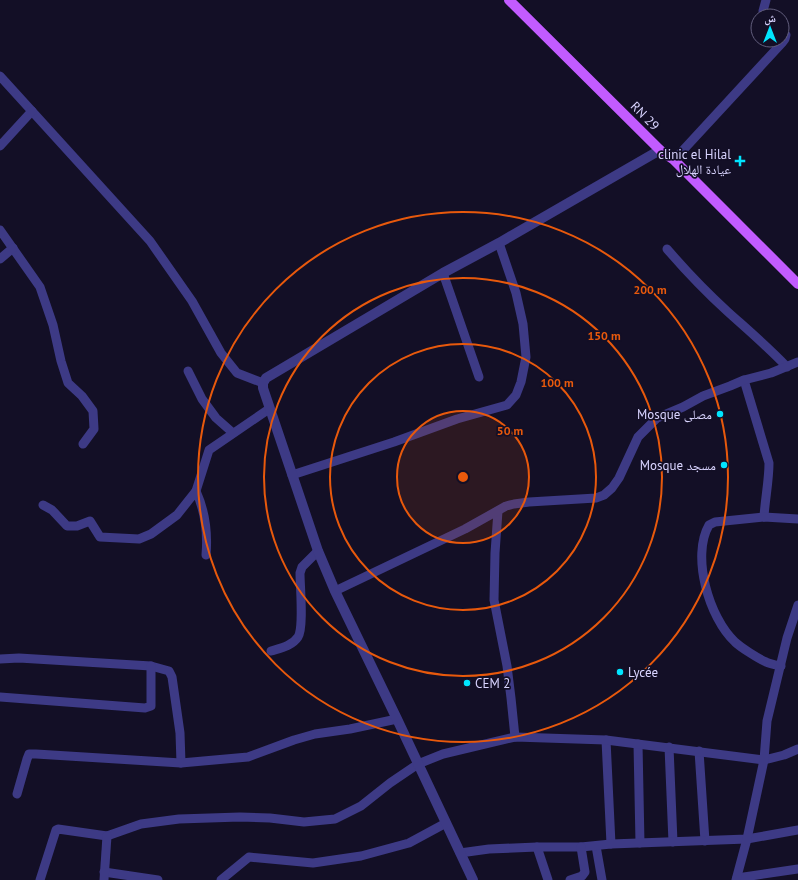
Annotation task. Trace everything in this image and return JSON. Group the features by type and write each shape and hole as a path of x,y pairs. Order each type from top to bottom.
{"main road":[{"name":"RN 29","path":"509,0 660,150 674,160 798,284"}],"street":[{"path":"674,160 777,48"},
{"path":"0,76 150,241 192,301 221,353 237,373 263,383"},
{"path":"0,146 32,111"},
{"path":"473,880 397,719 334,591 318,551 269,409 263,383 266,378 443,272 499,243 660,150"},
{"path":"0,230 40,287 53,325 61,361 68,383 82,396 93,411 94,429 83,444"},
{"path":"292,475 394,442 457,419 507,405 516,395 521,382 526,357 523,324 516,293 499,243"},
{"path":"0,259 13,248"},
{"path":"667,249 727,312 770,348 787,366"},
{"path":"443,272 479,377"},
{"path":"334,591 514,504 596,498 604,495 612,488 619,478 638,437 657,418 683,407 703,396 744,380 771,373 798,362"},
{"path":"188,370 202,399 216,418 233,433"},
{"path":"744,380 770,464 764,517"},
{"path":"43,504 52,510 67,526 77,526 90,521 100,537 139,539 152,534 177,515 196,490 209,450 269,409"},
{"path":"196,490 202,504 207,537 206,555"},
{"path":"498,511 494,600 507,666 515,737"},
{"path":"780,666 765,662 734,642 714,611 708,595 703,574 702,553 704,538 709,525 715,522 764,517 798,519"},
{"path":"271,651 290,645 298,637 301,624 300,573 302,567 318,551"},
{"path":"797,610 786,638 768,722 764,760 737,879 798,869"},
{"path":"0,659 19,658 152,666 169,672 172,677 180,733 181,763"},
{"path":"0,697 145,708 151,706 152,666"},
{"path":"17,794 26,759 29,754 181,763 248,757 315,734 350,729 397,719"},
{"path":"40,880 56,830 60,829 107,836 141,824 178,819 240,817 270,818 304,822 335,819 361,806 390,783 418,764 443,754 515,737 606,740 764,760 784,755 798,749"},
{"path":"606,740 610,844"},
{"path":"638,744 640,843"},
{"path":"669,747 673,842"},
{"path":"699,751 705,841"},
{"path":"221,880 249,856 313,863 361,856 409,843 446,823"},
{"path":"460,853 490,849 537,846 581,847 610,844 747,839 798,830"},
{"path":"107,836 104,876 158,880"},
{"path":"537,846 548,880"},
{"path":"596,846 602,880"},
{"path":"570,880 582,876 584,872 581,847"}],"place":[{"name":"clinic el Hilal عيادة الهلال","path":"740,161"},
{"name":"Mosque مصلى","path":"720,414"},
{"name":"Mosque مسجد","path":"724,465"},
{"name":"Lycée","path":"620,672"},
{"name":"CEM 2","path":"467,683"}]}
